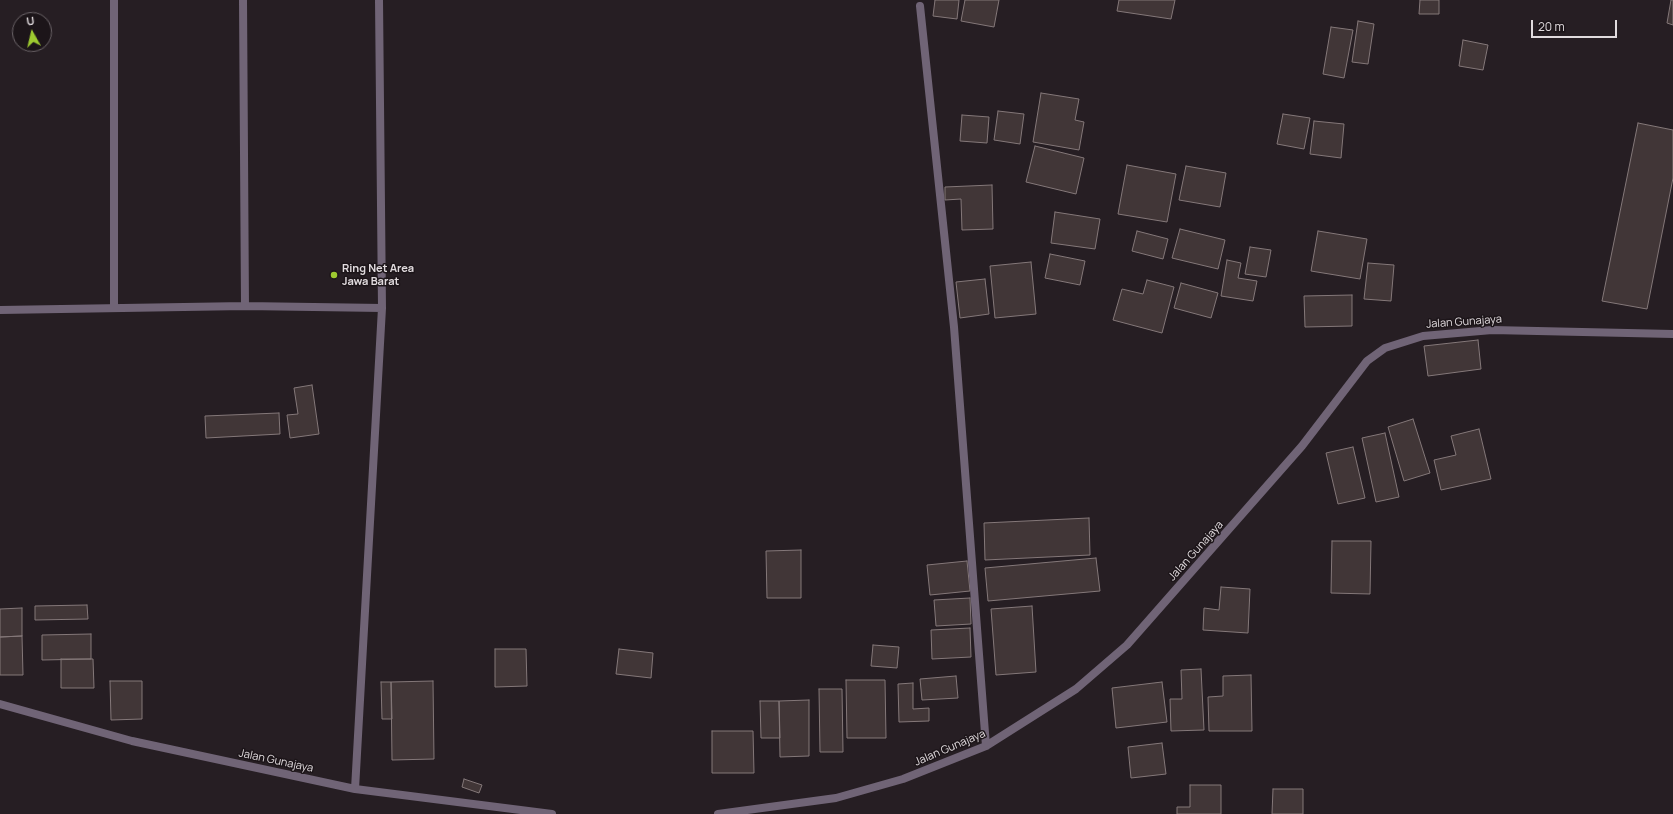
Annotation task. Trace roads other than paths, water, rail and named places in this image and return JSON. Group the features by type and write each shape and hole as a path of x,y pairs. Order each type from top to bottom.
{"street":[{"path":"114,0 114,308"},
{"path":"243,0 245,306"},
{"path":"355,789 382,308 379,0"},
{"path":"920,6 954,327 986,746"},
{"path":"0,310 245,306 382,308"},
{"name":"Jalan Gunajaya","path":"718,814 836,798 903,779 986,746 1076,689 1127,645 1302,446 1367,361 1385,348 1423,336 1492,330 1673,334"},
{"name":"Jalan Gunajaya","path":"0,704 132,741 355,789 552,814"}],"place":[{"name":"Ring Net Area Jawa Barat","path":"334,275"}]}
